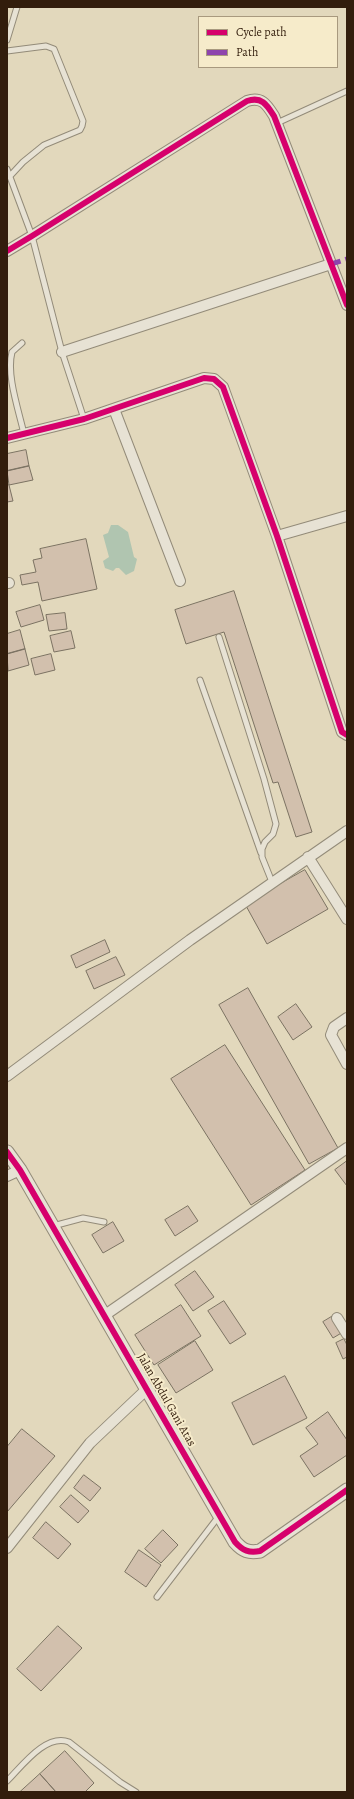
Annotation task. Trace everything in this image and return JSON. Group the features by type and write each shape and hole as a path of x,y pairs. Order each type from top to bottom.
{"street":[{"path":"7,250 32,236 247,101 258,99 267,104 278,123 347,305"},
{"path":"62,352 331,264"},
{"path":"7,438 84,419 204,378 217,380 223,387 277,536 342,732 347,735"},
{"path":"114,408 180,581"},
{"path":"277,536 347,516"},
{"path":"7,1076 190,940 347,831"},
{"path":"308,857 347,919"},
{"path":"347,1018 334,1027 331,1035 347,1064"},
{"path":"105,1315 347,1148"},
{"name":"Jalan Abdul Gani Atas","path":"7,1152 20,1170 53,1226 219,1516 240,1548 247,1552 260,1551 347,1490"},
{"path":"7,1175 20,1170"},
{"path":"337,1318 347,1334"},
{"path":"7,1548 90,1443 147,1389"}],"lane":[{"path":"7,40 18,7"},
{"path":"7,50 46,46 53,48 83,121 80,130 44,145 23,162 10,176"},
{"path":"278,123 347,91"},
{"path":"7,169 32,236 62,352 84,419"},
{"path":"22,343 12,352 10,364 24,434"},
{"path":"219,637 264,779 276,824 273,834 263,846 262,858"},
{"path":"200,680 262,858 272,882"},
{"path":"53,1226 83,1218 104,1222"},
{"path":"157,1597 219,1516"},
{"path":"7,1780 46,1743 56,1740 64,1740 69,1742 120,1782 136,1792"}],"shaded area":[{"path":"111,525 118,525 128,532 134,557 137,559 134,571 126,575 119,568 116,568 113,571 105,568 103,561 109,557 103,535 108,533"}],"building":[{"path":"26,450 29,466 7,471 7,454"},
{"path":"29,466 33,480 9,485 7,471"},
{"path":"9,485 13,501 7,502 7,486"},
{"path":"86,539 97,589 42,601 38,582 22,585 20,575 36,572 33,560 42,558 40,549"},
{"path":"234,591 312,832 296,837 278,782 273,783 224,632 186,644 175,610"},
{"path":"40,605 44,620 21,627 16,612"},
{"path":"65,613 67,629 49,631 46,615"},
{"path":"20,630 25,649 7,654 7,634"},
{"path":"71,631 75,648 54,652 50,636"},
{"path":"25,649 29,665 8,671 7,654"},
{"path":"51,654 55,670 35,675 31,659"},
{"path":"305,870 328,909 267,944 245,904"},
{"path":"105,940 110,952 76,968 71,956"},
{"path":"116,957 125,975 94,989 86,971"},
{"path":"248,988 338,1148 309,1164 219,1005"},
{"path":"296,1004 312,1027 293,1040 278,1017"},
{"path":"225,1045 305,1170 251,1205 171,1079"},
{"path":"347,1161 347,1186 335,1170"},
{"path":"188,1206 198,1221 175,1236 165,1220"},
{"path":"113,1222 124,1241 103,1253 92,1235"},
{"path":"195,1271 214,1297 193,1311 175,1285"},
{"path":"224,1301 246,1334 230,1344 208,1311"},
{"path":"181,1305 201,1336 154,1365 135,1335"},
{"path":"333,1316 343,1332 333,1338 323,1322"},
{"path":"344,1339 347,1345 347,1357 343,1359 336,1343"},
{"path":"195,1341 213,1370 176,1393 158,1365"},
{"path":"285,1376 307,1418 253,1445 232,1403"},
{"path":"328,1412 347,1440 347,1455 314,1477 300,1456 318,1444 306,1428"},
{"path":"22,1429 55,1456 7,1512 7,1447"},
{"path":"84,1475 101,1488 90,1501 74,1488"},
{"path":"71,1495 89,1511 78,1523 60,1507"},
{"path":"46,1522 71,1544 58,1559 33,1538"},
{"path":"163,1530 178,1545 161,1563 145,1549"},
{"path":"139,1550 161,1565 146,1587 125,1572"},
{"path":"58,1626 82,1648 41,1691 17,1669"},
{"path":"65,1751 94,1783 85,1792 56,1792 40,1774"},
{"path":"40,1774 56,1792 20,1792"}],"marked path":[{"path":"331,264 347,259"}],"cycle path":[{"path":"7,251 247,101 257,100 264,102 274,116 347,305"},
{"path":"7,438 84,419 204,378 214,379 223,387 277,536 342,732 347,735"},
{"path":"7,1152 20,1170 238,1545 246,1551 260,1551 347,1490"}]}
